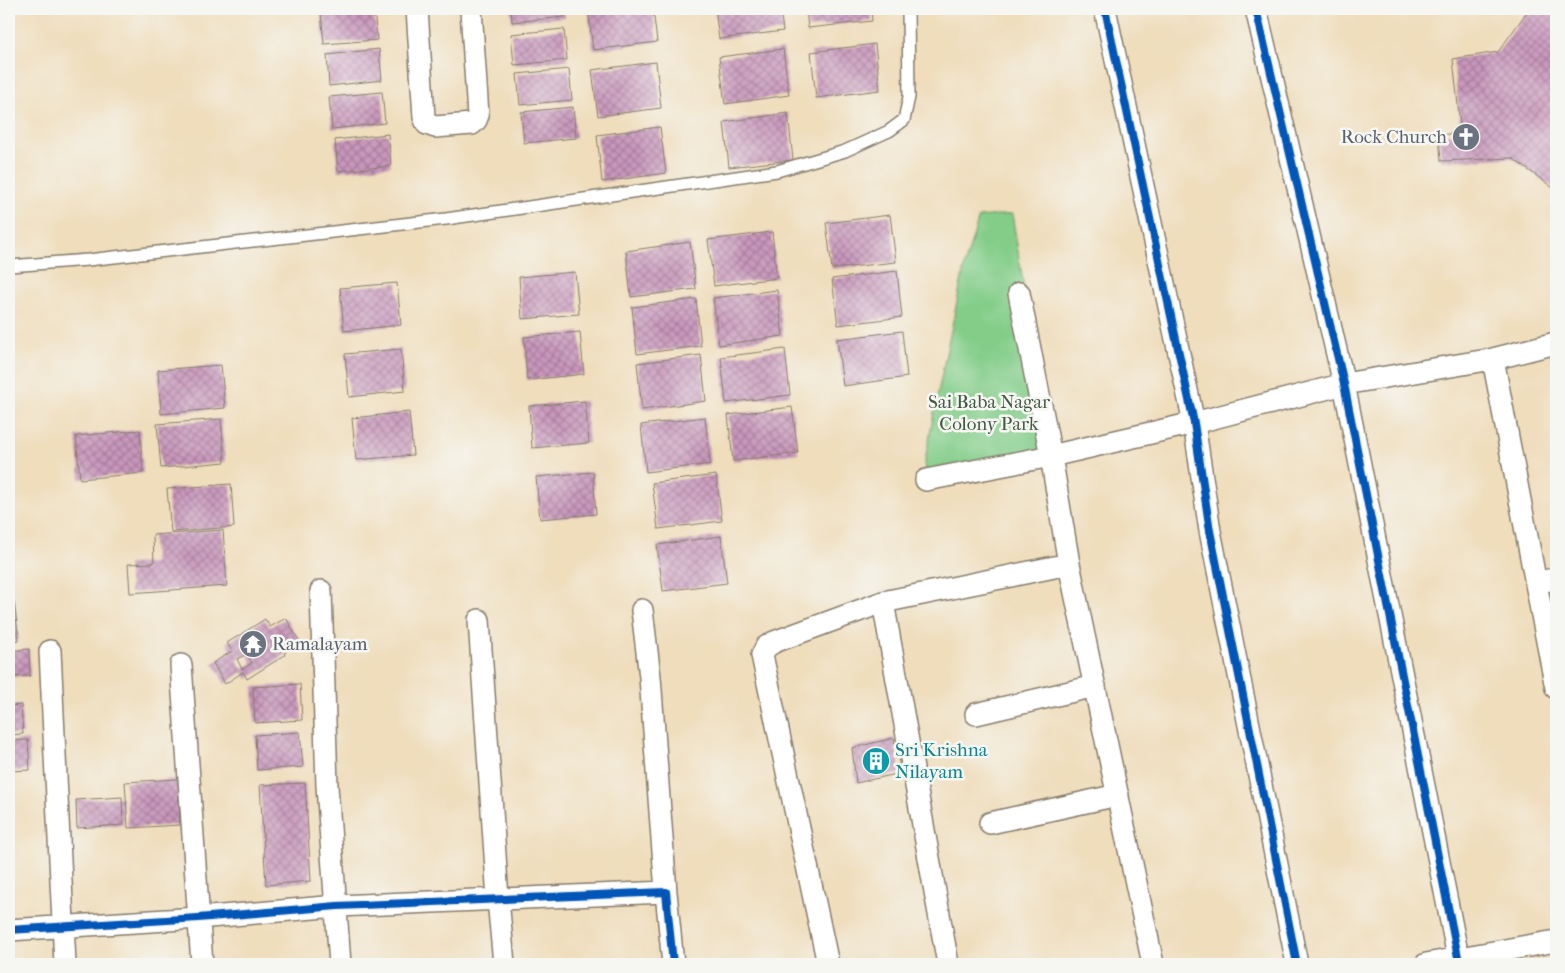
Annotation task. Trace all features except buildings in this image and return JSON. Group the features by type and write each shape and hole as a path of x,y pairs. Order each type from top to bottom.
{"street":[{"path":"417,9 424,117 427,124 435,127 472,124 478,115 471,9"},
{"path":"1105,9 1194,423 1210,531 1297,964"},
{"path":"1256,9 1344,384 1458,957"},
{"path":"1018,293 1051,456 1069,564 1153,964"},
{"path":"926,480 1051,456 1194,423 1344,384 1494,359 1556,343"},
{"path":"1494,359 1546,580 1556,688"},
{"path":"828,964 762,655 766,647 774,642 883,602 1069,564"},
{"path":"322,591 327,786 340,964"},
{"path":"883,602 948,964"},
{"path":"642,610 673,964"},
{"path":"479,620 504,964"},
{"path":"50,651 65,964"},
{"path":"181,665 202,964"},
{"path":"976,714 1095,686"},
{"path":"990,823 1118,795"},
{"path":"9,930 198,918 337,906 666,892"},
{"path":"1426,964 1556,941"}],"lane":[{"path":"9,266 88,260 446,219 777,171 845,151 889,131 904,120 909,97 908,9"}],"green space":[{"name":"Sai Baba Nagar Colony Park","path":"1012,214 1051,456 926,480 925,460 936,402 965,263 979,217"}],"cycle path":[{"path":"1105,9 1194,423 1210,531 1297,964"},
{"path":"1256,9 1344,384 1458,957"},
{"path":"9,930 198,918 337,906 666,892 673,964"}],"place":[{"name":"Rock Church","path":"1466,137"},
{"name":"Ramalayam","path":"253,644"},
{"name":"Sri Krishna Nilayam","path":"876,761"}]}
